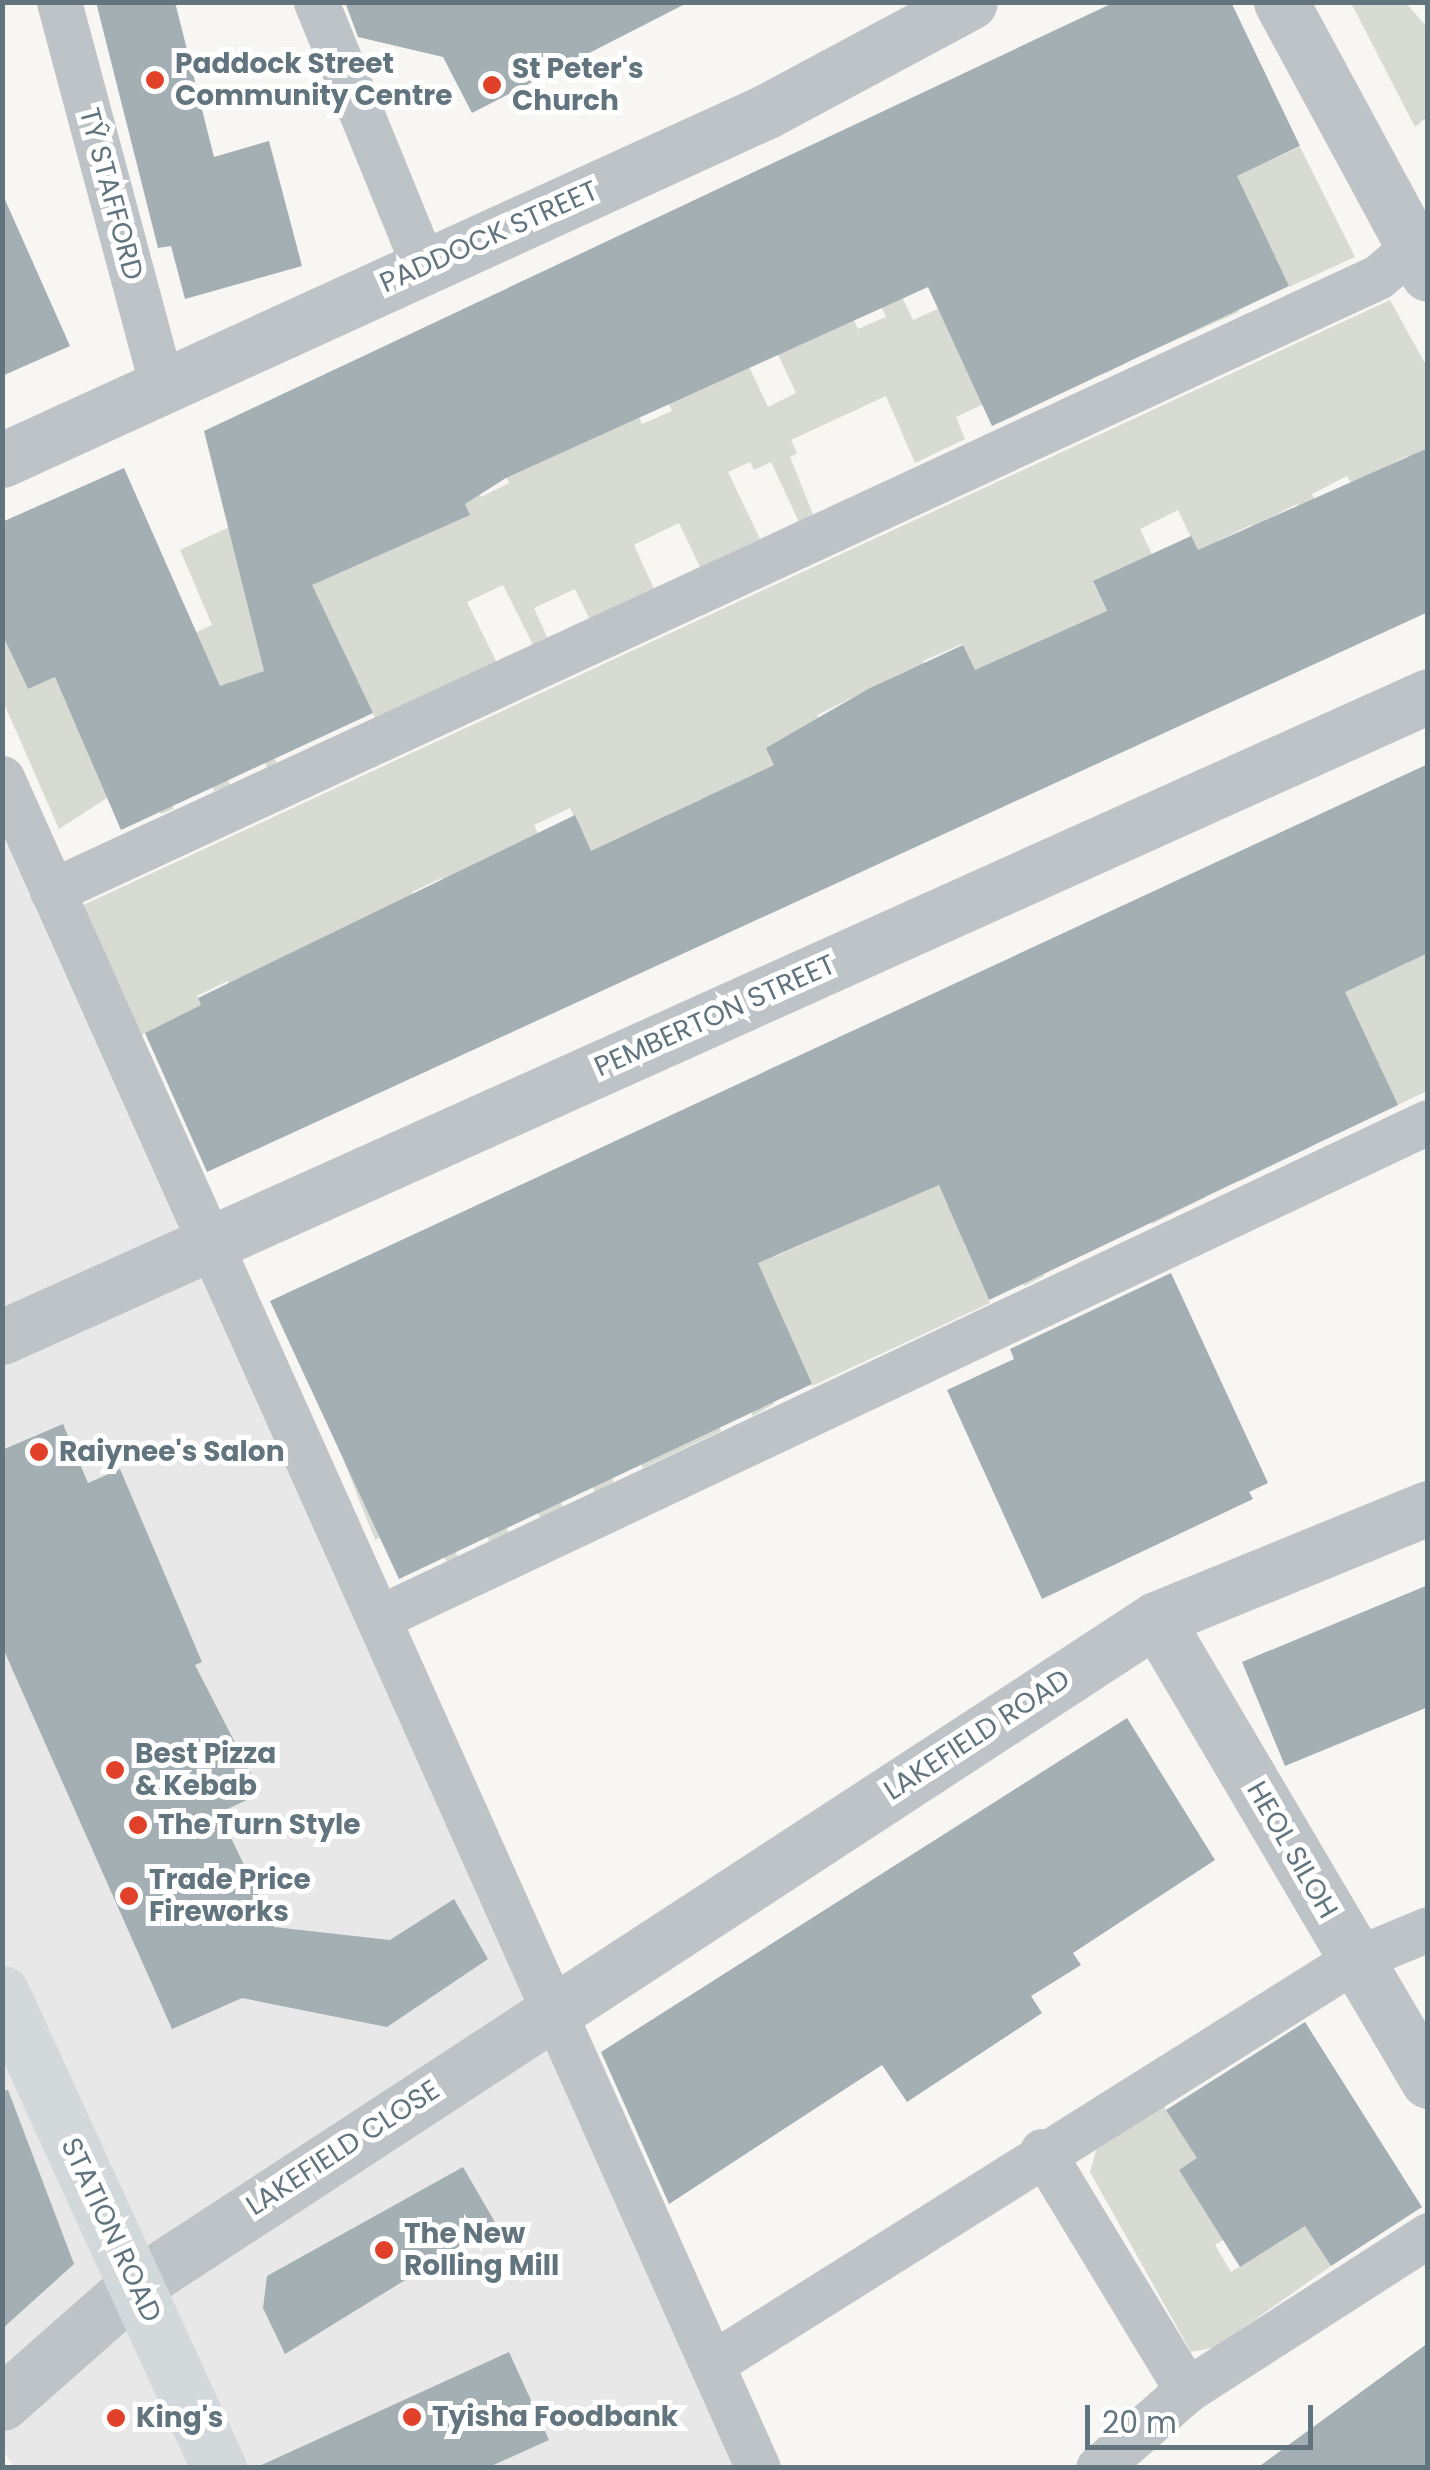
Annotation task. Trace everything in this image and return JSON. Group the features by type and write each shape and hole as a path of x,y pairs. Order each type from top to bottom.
{"main road":[{"name":"STATION ROAD","path":"2,1993 219,2468"}],"street":[{"name":"PADDOCK STREET","path":"2,460 767,111 970,2"},
{"path":"1281,2 1423,252"},
{"name":"PEMBERTON STREET","path":"2,1337 1428,696"},
{"name":"LAKEFIELD ROAD","path":"551,2011 1156,1619 1428,1508"},
{"name":"HEOL SILOH","path":"1156,1619 1428,2081"},
{"name":"LAKEFIELD CLOSE","path":"2,2403 136,2285 551,2011"}],"lane":[{"name":"TŶ STAFFORD","path":"59,2 162,387"},
{"path":"316,2 424,267"},
{"path":"52,892 1378,277 1423,252"},
{"path":"2,778 758,2468"},
{"path":"378,1618 1428,1122"},
{"path":"714,2363 1042,2150 1356,1959 1428,1929"},
{"path":"1042,2150 1187,2390"},
{"path":"1098,2468 1187,2390 1428,2235"}],"shaded area":[{"path":"1351,3 1406,3 1427,27 1427,117 1415,127"},
{"path":"1300,147 1355,257 1289,287 1270,246 1219,270 1239,312 1160,347 1133,289 1096,306 1124,364 1106,373 1072,301 988,346 1019,414 999,423 988,402 956,417 965,439 915,463 886,396 791,440 797,453 790,457 813,514 799,522 771,462 754,470 750,462 728,472 760,539 700,567 679,523 634,545 654,589 590,620 575,589 534,608 548,639 533,645 503,585 467,602 497,663 375,718 351,669 247,699 277,764 267,768 235,697 197,714 230,785 214,791 201,763 161,781 174,809 161,814 135,753 107,798 59,829 3,701 2,634 28,689 55,677 63,694 212,625 180,550 447,425 481,497 509,483 474,410 605,341 642,424 672,411 636,330 713,290 768,407 796,393 749,292 825,256 858,329 886,317 853,243 873,235 913,320"},
{"path":"1390,300 1427,367 1427,448 1420,452 1427,496 1407,456 1369,476 1391,556 1347,476 1312,494 1352,572 1334,581 1297,504 1266,520 1302,595 1287,601 1251,525 1219,540 1254,616 1233,626 1178,510 1140,529 1194,643 1093,582 1134,670 1004,732 962,644 923,661 963,750 908,670 817,715 855,797 800,820 701,799 662,818 617,905 570,808 534,825 579,922 516,844 478,862 482,966 442,878 412,892 452,980 268,1068 228,981 197,996 236,1079 175,1018 141,1035 79,907"},
{"path":"2,834 348,1607 741,2467 15,2468 3,2451"},
{"path":"1306,916 1388,972 1427,953 1427,1091 1345,1130 1318,1072 1282,1088 1310,1147 1238,1182 1225,1154 1193,1168 1206,1197 1152,1224 1124,1162 1020,1216 1044,1276 1024,1286 996,1227 964,1243 990,1303 812,1386 786,1327 749,1343 774,1404 753,1416 731,1365 698,1380 721,1431 643,1468 633,1447 604,1460 614,1482 595,1492 570,1440 539,1455 563,1507 541,1519 516,1470 486,1483 509,1533 490,1543 468,1495 437,1508 458,1557 446,1561 424,1517 375,1540 343,1459 717,1190 776,1256 860,1219"},
{"path":"1163,2105 1186,2140 1280,2105 1179,2170 1291,2197 1215,2245 1231,2272 1305,2226 1331,2266 1216,2347 1191,2352 1090,2172 1096,2150"}],"building":[{"name":"Paddock Street Community Centre","path":"96,2 175,2 214,157 269,141 302,266 185,299 171,246 158,248"},
{"name":"St Peter's Church","path":"345,2 689,2 472,113 443,57 358,37"},
{"path":"1115,2 1231,2 1300,146 1237,176 1289,286 992,426 928,287 506,478 465,504 470,515 312,585 373,713 121,830 55,677 28,689 2,634 2,522 124,468 220,686 264,671 204,431"},
{"path":"2,193 70,346 2,376"},
{"path":"1428,448 1428,612 207,1172 145,1033 201,1005 198,998 575,815 591,851 774,765 766,748 868,689 963,645 975,670 1107,611 1093,581 1191,536 1198,550"},
{"path":"1428,764 1428,953 1345,992 1398,1105 989,1300 939,1185 758,1263 812,1384 399,1579 270,1301"},
{"path":"1171,1273 1268,1483 1249,1492 1253,1499 1042,1599 947,1390 1014,1359 1010,1349"},
{"path":"63,1424 88,1483 120,1469 202,1662 195,1665 261,1793 219,1813 274,1927 390,1940 454,1899 488,1959 387,2027 242,1998 172,2029 2,1646 2,1450"},
{"path":"1428,1585 1428,1707 1285,1766 1242,1662"},
{"path":"1127,1718 1215,1860 1073,1953 1081,1965 1031,1996 1042,2013 907,2102 882,2065 669,2204 601,2052"},
{"path":"1305,2022 1422,2207 1331,2266 1305,2226 1240,2267 1179,2170 1197,2158 1166,2110"},
{"path":"8,2090 74,2264 2,2329 2,2091"},
{"name":"The New Rolling Mill","path":"463,2167 496,2224 285,2354 263,2308 267,2276"},
{"path":"1428,2343 1428,2468 1257,2468"},
{"path":"509,2352 549,2440 487,2468 255,2468"}],"place":[{"name":"Paddock Street Community Centre","path":"155,80"},
{"name":"St Peter's Church","path":"492,85"},
{"name":"Raiynee's Salon","path":"39,1452"},
{"name":"Best Pizza & Kebab","path":"115,1770"},
{"name":"The Turn Style","path":"138,1825"},
{"name":"Trade Price Fireworks","path":"129,1896"},
{"name":"The New Rolling Mill","path":"384,2250"},
{"name":"Tyisha Foodbank","path":"412,2417"},
{"name":"King's","path":"116,2418"}]}
